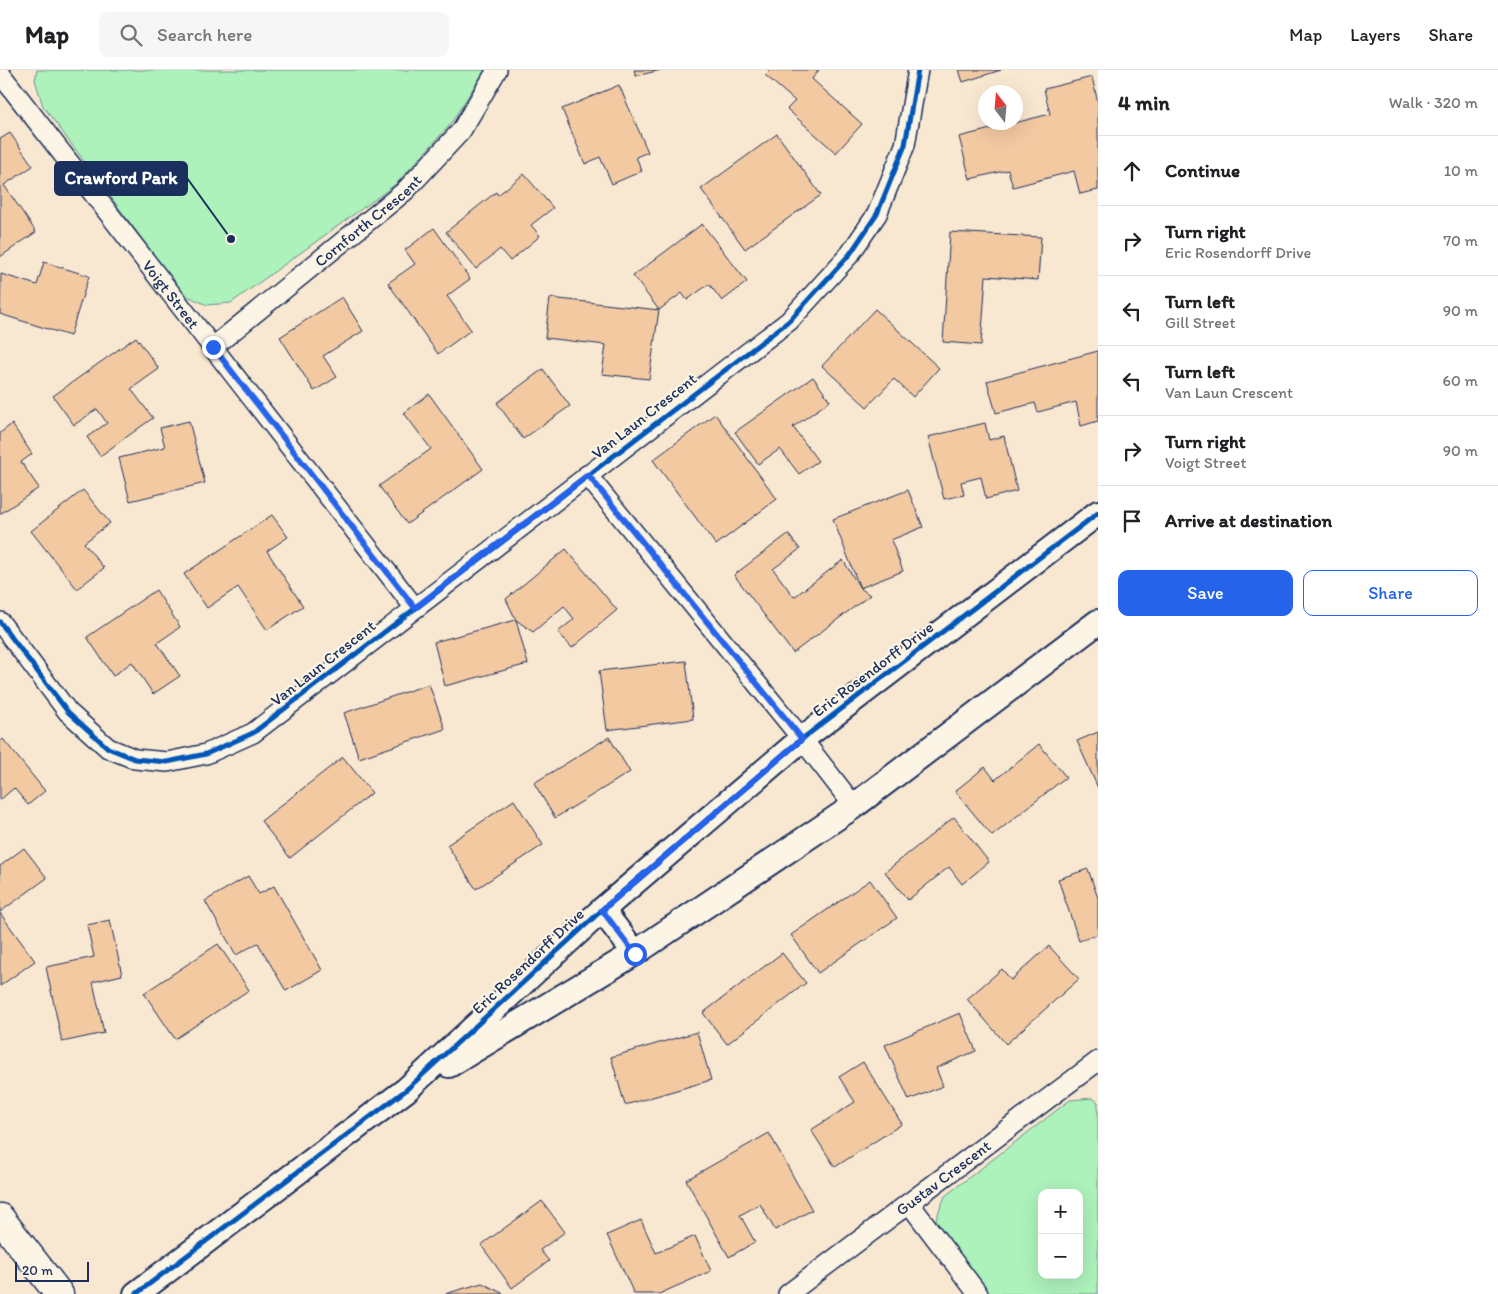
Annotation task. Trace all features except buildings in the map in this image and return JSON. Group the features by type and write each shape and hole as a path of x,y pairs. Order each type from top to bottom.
{"highway":[{"path":"0,1218 58,1294"}],"street":[{"name":"Cornforth Crescent","path":"213,347 405,191 461,131 497,70"},
{"name":"Van Laun Crescent","path":"0,622 68,712 108,748 135,759 167,762 206,754 253,733 789,321 850,254 877,214 904,145 918,70"},
{"name":"Voigt Street","path":"4,74 415,608"},
{"path":"588,475 854,806"},
{"name":"Eric Rosendorff Drive","path":"136,1294 406,1090 602,910 802,739 1097,515"},
{"name":"Eric Rosendorff Drive","path":"406,1090 635,954 854,806 1098,622"},
{"path":"602,910 635,954"},
{"name":"Gustav Crescent","path":"788,1294 1098,1061"},
{"path":"909,1203 978,1294"}],"green space":[{"path":"37,70 485,70 449,126 396,184 231,303 207,305 183,294 43,106 35,80"},
{"path":"1092,1098 1098,1102 1098,1294 982,1294 944,1245 936,1219 945,1196 1070,1100"}],"cycle path":[{"path":"0,622 68,712 108,748 135,759 167,762 206,754 253,733 789,321 850,254 877,214 905,145 918,70"},
{"path":"136,1294 406,1090 602,910 802,739 1098,513"}],"place":[{"name":"Crawford Park","path":"231,239"}],"route":[{"path":"213,347 415,608 588,475 802,739 602,910 635,954"}]}
